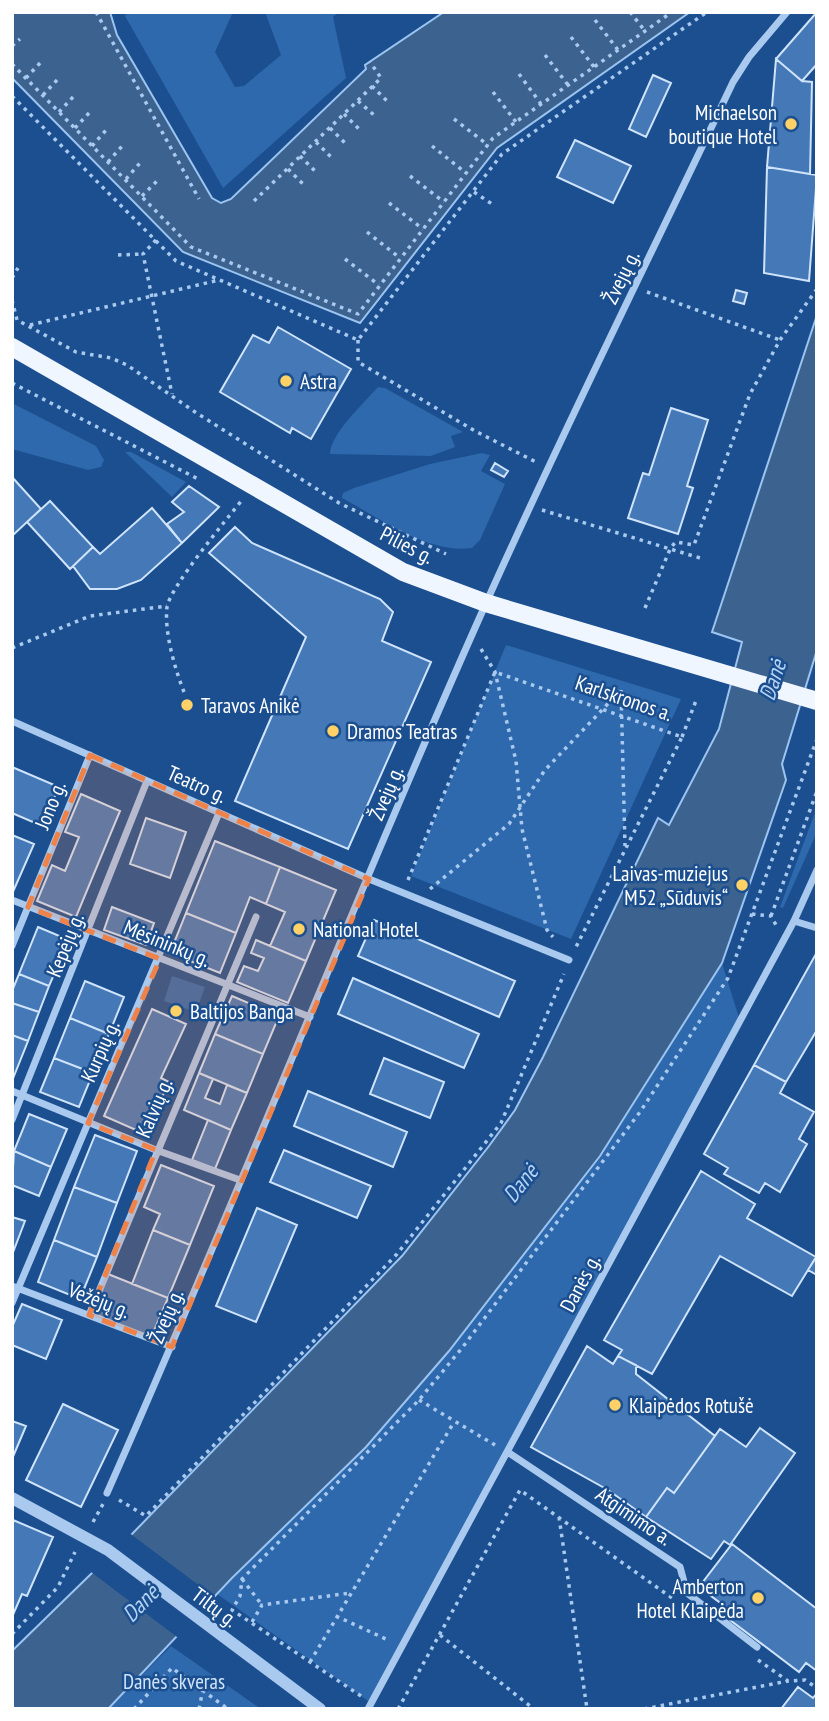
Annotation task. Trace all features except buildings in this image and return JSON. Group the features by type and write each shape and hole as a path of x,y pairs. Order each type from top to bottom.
{"main road":[{"name":"Pilies g.","path":"12,346 403,572 486,603 817,701"}],"street":[{"name":"Žvejų g.","path":"107,1493 172,1347 472,634 530,507 733,82 749,57 787,12"},
{"name":"Teatro g.","path":"12,721 369,879"},
{"name":"Jono g.","path":"12,946 89,755"},
{"name":"Kepėjų g.","path":"12,1120 90,930 147,781"},
{"name":"Kurpių g.","path":"12,1303 15,1287 160,959 219,813"},
{"name":"Danės g.","path":"370,1706 509,1453 794,920 817,870"},
{"path":"369,879 569,960"},
{"name":"Mėsininkų g.","path":"12,900 310,1017"},
{"name":"Kalvių g.","path":"89,1315 225,985 256,917"},
{"path":"794,920 817,928"},
{"path":"12,1091 156,1150 240,1180"},
{"name":"Vežėjų g.","path":"15,1287 172,1347"},
{"name":"Atgimimo a.","path":"509,1453 680,1567 687,1593 757,1647"},
{"name":"Tiltų g.","path":"12,1498 107,1550 320,1709"}],"path":[{"path":"96,12 199,199"},
{"path":"630,12 645,32"},
{"path":"12,64 191,247 358,314 488,145 516,122 671,12"},
{"path":"548,468 475,431 358,362 358,340 502,153 707,12"},
{"path":"595,20 618,50"},
{"path":"571,37 594,67"},
{"path":"12,46 20,39"},
{"path":"545,55 568,85"},
{"path":"26,78 41,62"},
{"path":"254,201 381,78 370,62"},
{"path":"519,75 541,104"},
{"path":"43,95 58,79"},
{"path":"372,86 387,101"},
{"path":"494,92 516,122"},
{"path":"12,96 176,261 358,340"},
{"path":"59,112 74,96"},
{"path":"358,101 374,116"},
{"path":"75,128 90,111"},
{"path":"344,114 359,129"},
{"path":"454,119 488,145"},
{"path":"330,128 345,144"},
{"path":"92,146 107,129"},
{"path":"316,142 331,157"},
{"path":"108,162 123,145"},
{"path":"432,146 466,173"},
{"path":"300,156 316,172"},
{"path":"126,180 140,163"},
{"path":"288,169 304,185"},
{"path":"410,176 444,202"},
{"path":"142,196 158,180"},
{"path":"473,191 492,204"},
{"path":"389,203 423,229"},
{"path":"367,232 400,258"},
{"path":"118,255 143,254 156,240"},
{"path":"143,254 172,394"},
{"path":"345,259 379,285"},
{"path":"12,278 18,268"},
{"path":"28,326 219,279"},
{"path":"636,287 671,303 780,340"},
{"path":"645,608 671,547 676,542 694,545 750,394 780,340 817,289"},
{"path":"12,300 17,320"},
{"path":"12,316 76,352 111,358 128,365 195,412 339,503 446,554"},
{"path":"12,383 205,483"},
{"path":"184,692 173,662 167,606 202,550 254,484"},
{"path":"229,495 253,508"},
{"path":"530,507 671,547 700,558"},
{"path":"12,648 90,616 167,606"},
{"path":"472,634 495,672 516,761 522,829 547,930 569,960"},
{"path":"403,893 495,672"},
{"name":"Karlskronos a.","path":"107,1493 146,1516 397,1254 501,1123 569,960 682,737 495,672"},
{"path":"418,900 509,824 521,802 545,770 621,690 625,848"},
{"path":"682,737 697,698"},
{"path":"370,1706 232,1610 240,1596 242,1579 419,1399 462,1348 640,1112 728,978 817,739"},
{"path":"752,914 771,916 817,791"},
{"path":"419,1399 509,1453"},
{"path":"310,1662 454,1422"},
{"path":"398,1709 520,1490 683,1606"},
{"path":"559,1517 587,1709"},
{"path":"12,1634 58,1587 76,1550"},
{"path":"242,1579 262,1605"},
{"path":"262,1605 351,1593"},
{"path":"252,1622 262,1605"},
{"path":"336,1616 401,1646"},
{"path":"440,1634 534,1709"},
{"path":"751,1654 788,1681"},
{"path":"134,1709 172,1668 228,1709"},
{"path":"644,1709 788,1681 805,1680 817,1688"},
{"path":"199,1709 203,1689"}],"highlighted area":[{"path":"90,755 369,879 172,1347 89,1315 156,1150 88,1123 160,959 28,907"}],"green space":[{"path":"127,12 233,12 215,52 235,87 244,86 281,55 265,12 339,12 333,17 346,78 223,188 125,16"},
{"path":"378,387 385,388 463,432 451,436 455,447 431,456 330,454 342,428"},
{"path":"12,403 96,446 104,460 101,467 88,470 12,449"},
{"path":"125,452 131,452 186,482 172,497"},
{"path":"482,453 490,455 481,471 505,484 480,540 472,548 438,546 421,540 342,498 343,493 354,488 430,464"},
{"path":"506,645 681,699 571,939 411,876"},
{"path":"817,807 817,832 783,908 780,907"},
{"path":"722,963 740,1021 371,1703 217,1594 366,1447 449,1351 600,1156"},
{"path":"172,976 205,987 196,1012 164,1001"},
{"name":"Danės skveras","path":"171,1646 261,1709 108,1709"}],"water":[{"path":"12,12 110,12 117,35 212,198 221,203 231,199 366,69 365,65 444,12 690,12 497,148 360,323 183,252 12,78"},
{"name":"Danė","path":"817,315 817,650 782,764 786,780 722,963 600,1156 449,1351 366,1447 232,1578 108,1709 12,1709 12,1651 132,1534 402,1256 515,1110 658,818 669,825 719,729 742,642 712,632"}],"pier":[{"path":"128,1532 217,1599 181,1640 91,1572"}],"place":[{"name":"Michaelson boutique Hotel","path":"791,124"},
{"name":"Astra","path":"286,381"},
{"name":"Taravos Anikė","path":"187,705"},
{"name":"Dramos Teatras","path":"333,731"},
{"name":"Laivas-muziejus M52 „Sūduvis“","path":"742,885"},
{"name":"National Hotel","path":"299,929"},
{"name":"Baltijos Banga","path":"176,1011"},
{"name":"Klaipėdos Rotušė","path":"615,1405"},
{"name":"Amberton Hotel Klaipėda","path":"758,1598"}]}
